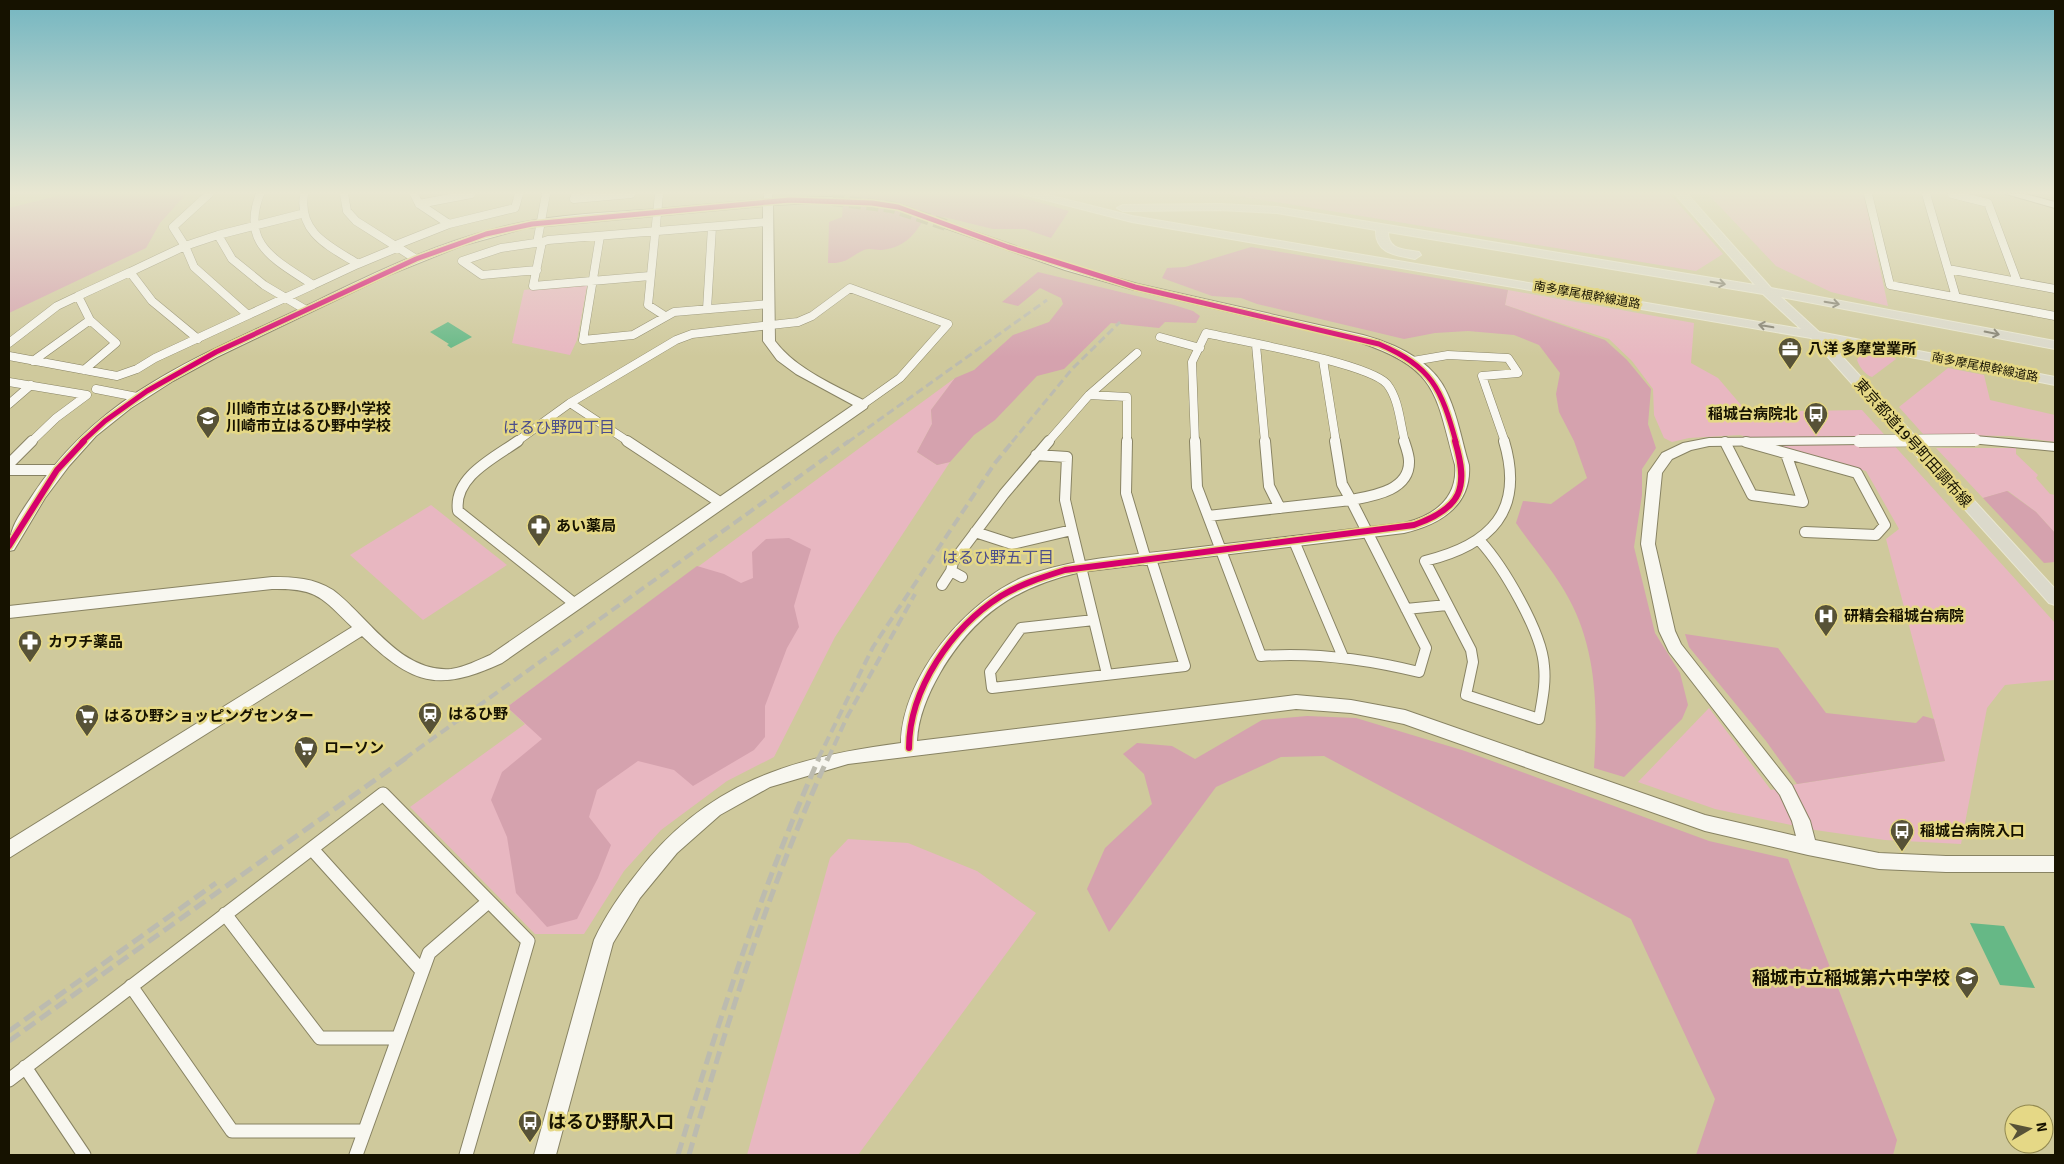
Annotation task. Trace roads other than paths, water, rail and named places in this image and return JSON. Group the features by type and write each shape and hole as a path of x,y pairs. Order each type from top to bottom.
{"main road":[{"name":"南多摩尾根幹線道路","path":"1308,248 1814,334 2055,381"},
{"path":"1389,248 1575,293"},
{"name":"南多摩尾根幹線道路","path":"1510,248 1784,294"},
{"path":"1729,248 1767,291"},
{"path":"1742,248 1784,294 1814,334"},
{"name":"東京都道19号町田調布線","path":"1767,291 1814,334 2055,599"},
{"path":"1784,294 2055,345"}],"street":[{"path":"9,343 57,306 180,248"},
{"path":"186,248 194,268 202,277 248,315"},
{"path":"226,248 232,259 264,285 306,310"},
{"path":"262,248 313,285"},
{"path":"335,248 358,264"},
{"path":"9,464 56,418 117,376 137,369 198,338 392,248"},
{"path":"401,248 416,258"},
{"path":"9,546 57,470 105,421 137,398 187,367 416,258 444,248"},
{"path":"499,248 462,261 482,275 537,270"},
{"path":"539,248 533,286 650,276"},
{"path":"598,248 583,340 633,335 674,312 769,304"},
{"path":"654,248 648,306 665,316"},
{"path":"707,309 711,248"},
{"path":"768,248 769,341 781,357 862,405"},
{"path":"909,748 909,732 913,711 921,693 953,637 973,616 997,596 1016,587 1040,576 1081,567 1368,533 1421,524 1437,516 1450,505 1459,492 1462,465 1442,395 1435,382 1413,361 1395,350 1371,341 1135,287 1069,268 1013,248"},
{"path":"1881,248 1890,285 2055,316"},
{"path":"1942,248 1956,297"},
{"path":"2005,248 2017,282"},
{"path":"1948,269 2055,289"},
{"path":"130,272 140,289 154,304 198,338"},
{"path":"9,612 272,583 292,583 317,588 332,597 415,671 431,676 456,675 476,670 496,659 900,378 948,324 850,288 812,316 798,322 692,334 676,340 570,402 469,477 460,487 456,499 458,511 575,604"},
{"path":"78,296 90,320 116,344 84,370"},
{"path":"32,361 90,320"},
{"path":"1208,516 1351,500 1372,497 1396,486 1406,475 1409,462 1394,394 1385,382 1356,367 1206,333 1192,362 1197,488 1261,656 1312,653 1419,672 1426,648 1368,533 1351,500 1342,484 1323,360"},
{"path":"1160,338 1200,348"},
{"path":"1256,345 1269,486 1280,508"},
{"path":"942,585 951,571 953,562 974,532 1036,454 1089,395 1137,353"},
{"path":"1413,361 1434,356 1468,353 1508,358 1518,373 1482,376 1507,454 1512,486 1503,514 1496,525 1480,541 1457,552 1424,561 1471,650 1473,662 1466,695 1539,719 1545,688 1545,667 1538,634 1492,555 1480,541"},
{"path":"9,356 117,376"},
{"path":"9,382 87,395"},
{"path":"9,404 31,385"},
{"path":"96,389 137,398"},
{"path":"1089,395 1127,397 1126,493 1185,666 992,688 990,672 1021,628 1094,620"},
{"path":"570,402 721,504"},
{"path":"1808,847 1801,821 1786,790 1675,648 1667,631 1648,544 1655,473 1667,456 1696,444 1725,442 1975,440 2017,442 2055,447"},
{"path":"1725,442 1752,495 1803,502 1786,454"},
{"path":"1746,442 1857,473 1885,525 1876,536 1805,532"},
{"path":"1036,454 1067,456 1065,500 1107,674"},
{"path":"9,470 57,470"},
{"path":"974,532 1012,544 1072,530"},
{"path":"1294,541 1343,657"},
{"path":"951,571 962,577"},
{"path":"1406,609 1447,605"},
{"path":"9,850 364,627"},
{"path":"546,1155 604,940 618,911 644,875 672,845 705,817 736,796 762,782 790,772 848,757 1296,702 1351,705 1405,717 1705,823 1808,847 1879,861 1946,864 2055,864"},
{"path":"9,1080 383,794 528,941 466,1155"},
{"path":"312,848 422,971"},
{"path":"356,1155 422,971 433,947 488,902"},
{"path":"225,914 320,1038 398,1038"},
{"path":"131,986 232,1131 364,1131"},
{"path":"26,1067 84,1155"}],"railway":[{"path":"848,442 1047,300"},
{"path":"1012,442 1072,369 1120,322"},
{"path":"404,759 849,441"},
{"path":"818,759 873,647 995,463 1013,441"},
{"path":"828,759 847,717 915,594"},
{"path":"9,1041 406,758"},
{"path":"678,1155 742,954 779,855 819,758"},
{"path":"689,1155 719,1054 768,904 828,758"},
{"path":"9,1031 216,883"}],"place":[{"name":"八洋 多摩営業所","path":"1790,370"},
{"name":"稲城台病院北","path":"1816,435"},
{"name":"川崎市立はるひ野小学校 川崎市立はるひ野中学校","path":"208,439"},
{"name":"あい薬局","path":"539,547"},
{"name":"研精会稲城台病院","path":"1826,637"},
{"name":"カワチ薬品","path":"30,663"},
{"name":"はるひ野","path":"430,735"},
{"name":"はるひ野ショッピングセンター","path":"87,737"},
{"name":"ローソン","path":"306,769"},
{"name":"稲城台病院入口","path":"1902,852"},
{"name":"稲城市立稲城第六中学校","path":"1967,999"},
{"name":"はるひ野駅入口","path":"530,1143"}],"district":[{"name":"はるひ野四丁目","path":"559,427"},
{"name":"はるひ野五丁目","path":"998,557"}]}
